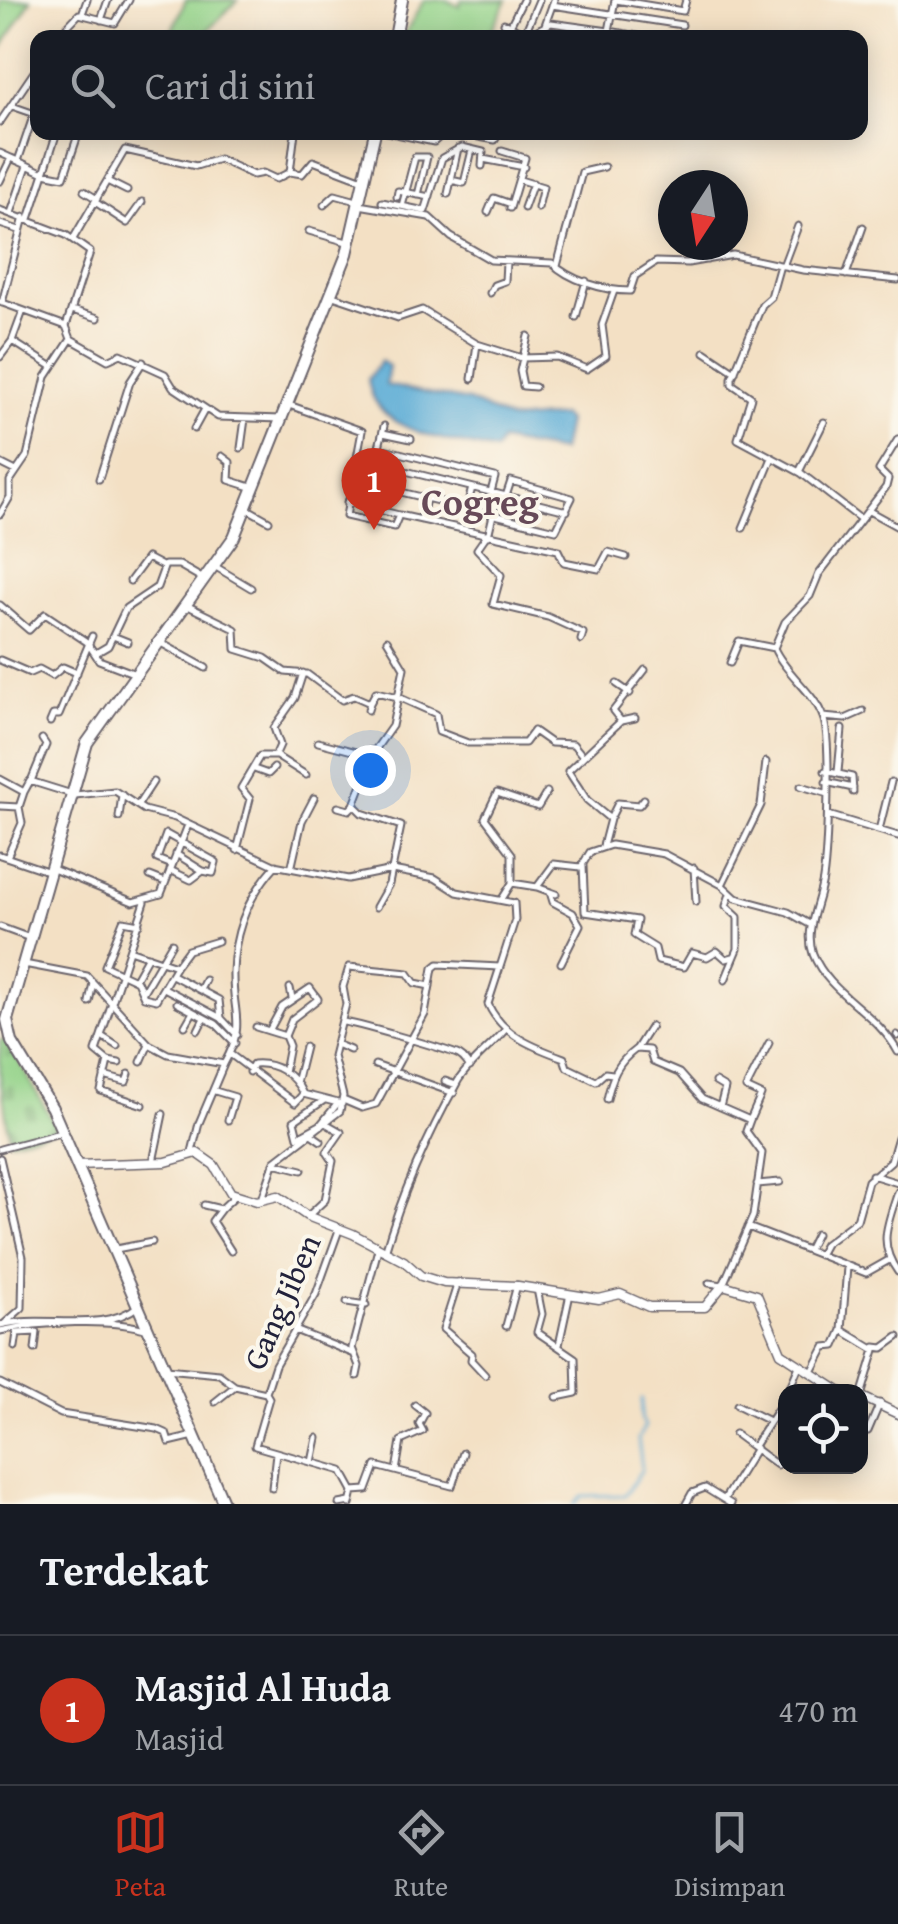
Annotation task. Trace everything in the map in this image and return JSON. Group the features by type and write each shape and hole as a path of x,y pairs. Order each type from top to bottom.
{"main road":[{"path":"396,30 402,0"},
{"path":"224,1504 62,1132 10,1036 8,1013 75,795 87,742 216,568 246,508 350,243 373,140"}],"street":[{"path":"82,14 87,0"},
{"path":"101,20 108,0"},
{"path":"62,30 71,19 82,14 118,22 129,0"},
{"path":"507,30 522,0"},
{"path":"530,30 539,0"},
{"path":"610,30 615,0 683,11 686,0"},
{"path":"545,25 553,2 682,25"},
{"path":"536,30 545,25 599,30"},
{"path":"508,26 517,30"},
{"path":"0,122 30,78"},
{"path":"11,106 30,113"},
{"path":"0,180 30,126"},
{"path":"55,140 27,219 19,230 1,302 66,326"},
{"path":"0,153 44,173 64,177 76,140"},
{"path":"290,172 294,140"},
{"path":"448,194 458,148"},
{"path":"324,205 336,194 359,204 425,211 442,156 458,148 483,152 483,163 524,168"},
{"path":"72,239 126,150 196,166 219,159 254,176 263,173 276,179 290,172 302,174 313,160 364,180"},
{"path":"451,180 464,183 472,150"},
{"path":"488,212 494,198 511,206 524,168 524,156 502,151"},
{"path":"401,209 414,156 427,157 418,195"},
{"path":"0,171 13,159"},
{"path":"12,213 27,166"},
{"path":"604,167 582,172 559,272 614,291 630,291 634,278 651,264 707,260"},
{"path":"520,180 544,189 538,208"},
{"path":"109,182 127,191"},
{"path":"524,208 533,184"},
{"path":"84,191 127,223 142,202"},
{"path":"397,197 398,192 406,192 430,197"},
{"path":"382,202 429,217 452,237 490,260 558,266"},
{"path":"0,210 72,239 91,255 66,326 71,339 108,360 119,353 143,362 165,374 204,409 222,418 281,418"},
{"path":"0,224 19,230"},
{"path":"798,226 771,297 762,305 735,372 732,384 750,397 738,439 799,472 859,518"},
{"path":"846,275 863,227"},
{"path":"309,230 350,243"},
{"path":"748,258 782,266 898,280"},
{"path":"490,293 494,284 505,281 506,262"},
{"path":"576,317 586,281"},
{"path":"330,295 398,318 422,310 477,344 522,358 557,357 587,369 600,363 607,353 602,325 614,291"},
{"path":"72,310 98,318"},
{"path":"0,357 12,341 23,311"},
{"path":"528,336 522,358 523,385 535,388"},
{"path":"0,514 16,471 29,450 28,441 51,366 71,339"},
{"path":"12,341 51,366"},
{"path":"472,379 477,344"},
{"path":"705,352 735,372"},
{"path":"99,479 130,382 143,362"},
{"path":"286,404 360,429 344,513 394,527 400,515"},
{"path":"194,428 204,409"},
{"path":"241,448 245,419"},
{"path":"799,472 824,422"},
{"path":"375,464 384,429 411,439"},
{"path":"774,648 785,622 810,596 818,574 888,483 878,470 898,439"},
{"path":"380,448 494,477 498,494 487,536 477,549 501,576 494,605 558,621 583,633 581,640"},
{"path":"222,456 230,462 230,480 254,488"},
{"path":"743,528 772,458"},
{"path":"357,459 568,511"},
{"path":"430,477 434,462"},
{"path":"0,463 16,471"},
{"path":"352,480 556,530 572,498 511,481 498,494"},
{"path":"466,509 472,488"},
{"path":"421,520 426,499"},
{"path":"346,502 558,550 564,562 591,570 599,569 608,552 626,557"},
{"path":"246,508 268,521"},
{"path":"869,511 898,527"},
{"path":"130,581 147,558 164,567 179,565 206,580"},
{"path":"96,654 114,636 126,608 157,587 164,567"},
{"path":"216,568 251,588"},
{"path":"0,605 29,630 44,614 90,639 101,661 135,674"},
{"path":"188,606 234,628 236,648 265,658 285,672 304,673 342,700 354,696 369,706 376,692 398,696 436,714 440,732 461,742 525,743 534,731 551,743 573,744 582,755"},
{"path":"114,636 128,642"},
{"path":"50,722 53,715 60,715 90,639"},
{"path":"338,807 348,810 354,806 374,750 392,726 404,668 386,640"},
{"path":"730,662 739,641 774,648 824,717 828,815 822,882 811,925 813,952 832,982 886,1032 898,1052"},
{"path":"160,642 206,668"},
{"path":"0,660 30,674 39,669 52,676 63,667 77,674"},
{"path":"621,720 612,712 645,670"},
{"path":"275,756 280,744 274,728 295,698 304,673"},
{"path":"618,684 630,692"},
{"path":"824,717 845,718 863,711"},
{"path":"610,819 587,800 569,773 582,755 621,720 635,718"},
{"path":"838,772 842,730"},
{"path":"42,739 46,745 19,807 22,824 4,856 70,876 133,902 145,902 160,896 188,824"},
{"path":"318,742 357,753 374,750"},
{"path":"237,850 250,799 241,789 261,755 275,756 306,775"},
{"path":"722,885 761,804 766,762"},
{"path":"254,769 268,774 274,768"},
{"path":"825,771 852,777 853,790 825,782"},
{"path":"0,779 24,792"},
{"path":"30,781 75,795 111,791 276,865 292,865 343,878 392,870 435,878 457,892 516,905 488,1004 505,1030 531,1047 564,1058 566,1067 584,1078 596,1080 605,1072 612,1074"},
{"path":"138,806 152,782"},
{"path":"879,830 890,782"},
{"path":"800,786 826,793"},
{"path":"501,900 512,883 512,854 485,818 496,793 506,792 538,807 547,792"},
{"path":"119,817 122,795"},
{"path":"292,865 301,824 314,798"},
{"path":"602,846 618,803 639,804 644,799"},
{"path":"0,806 19,807"},
{"path":"354,806 362,813 401,826 392,870 376,907"},
{"path":"828,815 898,836"},
{"path":"176,854 212,874 216,863 182,840 164,836 157,859 191,880 203,871"},
{"path":"732,957 726,959 716,952 707,957 692,953 684,967 658,961 655,948 634,935 638,920 585,912 583,866 587,855 602,846 656,851 694,868 730,894 788,912 811,925"},
{"path":"537,887 556,864 583,866"},
{"path":"192,1152 199,1123 236,1039 232,968 242,914 276,865"},
{"path":"694,868 696,902"},
{"path":"150,876 165,882"},
{"path":"512,883 553,893 555,904 570,911 580,925 560,963"},
{"path":"725,980 738,948 739,923 726,908 730,894"},
{"path":"119,1064 96,1051 145,902"},
{"path":"138,924 124,921 105,966 134,979 146,998 156,1000 188,950 218,942"},
{"path":"0,927 31,939"},
{"path":"143,992 172,943"},
{"path":"132,951 176,966"},
{"path":"134,979 148,956"},
{"path":"24,964 87,976 149,1044 168,1054 224,1064"},
{"path":"249,1072 257,1063 284,1072 303,1094 371,1108 396,1072 425,1014 436,964 500,968"},
{"path":"262,1200 274,1162 326,1124 341,1102 333,1060 349,967 408,974 415,982 430,986"},
{"path":"179,1000 193,972"},
{"path":"172,975 219,1000 221,1018 236,1039"},
{"path":"200,990 205,980"},
{"path":"89,1002 93,983"},
{"path":"164,988 236,1039"},
{"path":"290,988 292,998"},
{"path":"269,1031 292,998 310,988 318,999 292,1019 285,1036 289,1046 284,1072"},
{"path":"179,1000 221,1018"},
{"path":"185,1026 193,1012"},
{"path":"198,1030 204,1018"},
{"path":"342,1022 356,1021 411,1043 456,1054 470,1067"},
{"path":"608,1099 612,1074 652,1026"},
{"path":"256,1027 285,1036"},
{"path":"352,1353 381,1251 403,1192 417,1172 455,1089 505,1030"},
{"path":"886,1032 898,1035"},
{"path":"134,1044 138,1035"},
{"path":"102,1037 117,1046"},
{"path":"76,1165 153,1162 192,1152 214,1165 224,1188 236,1195 262,1200 278,1196 306,1216 404,1260 421,1276 599,1298 624,1294 649,1307 698,1308 712,1304 748,1226 762,1152 746,1131 761,1095 746,1088 769,1042"},
{"path":"141,1062 149,1044"},
{"path":"336,1044 350,1050"},
{"path":"296,1083 305,1048"},
{"path":"636,1049 652,1051 653,1062 679,1073 702,1100 750,1120"},
{"path":"230,1054 249,1072 276,1085 294,1103 303,1094"},
{"path":"108,1061 101,1091 143,1104"},
{"path":"375,1065 455,1089"},
{"path":"104,1076 126,1082 128,1074"},
{"path":"445,1081 455,1089"},
{"path":"715,1082 726,1088 720,1108"},
{"path":"215,1091 235,1097 228,1120"},
{"path":"324,1100 294,1121 298,1136 320,1124 341,1102"},
{"path":"153,1162 163,1114"},
{"path":"306,1216 318,1209 326,1193 332,1161 327,1152 341,1132 326,1124"},
{"path":"3,1148 62,1132"},
{"path":"310,1134 321,1140"},
{"path":"819,1255 828,1241 857,1220 872,1175 894,1163 898,1137"},
{"path":"0,1158 24,1266 22,1308 2,1326"},
{"path":"274,1162 302,1170"},
{"path":"872,1175 898,1184"},
{"path":"758,1184 780,1182"},
{"path":"313,1190 326,1193"},
{"path":"898,1192 885,1233 889,1260 898,1272"},
{"path":"231,1251 212,1221 236,1195"},
{"path":"204,1205 221,1209"},
{"path":"748,1226 871,1273 889,1260"},
{"name":"Gang Jiben","path":"276,1453 254,1444 269,1398 266,1393 275,1365 316,1294 339,1230"},
{"path":"809,1248 816,1234"},
{"path":"114,1250 152,1242"},
{"path":"811,1375 825,1348 835,1346 842,1330 848,1266"},
{"path":"458,1282 442,1329 472,1354 471,1360 485,1375"},
{"path":"709,1283 755,1293 780,1351 827,1384"},
{"path":"506,1326 517,1286"},
{"path":"537,1289 542,1314 537,1332 560,1344 575,1358 577,1390 557,1398"},
{"path":"560,1344 570,1292"},
{"path":"347,1302 366,1305"},
{"path":"104,1322 138,1306"},
{"path":"2,1326 104,1322 130,1324 150,1332"},
{"path":"15,1347 17,1332 37,1325"},
{"path":"35,1350 37,1325"},
{"path":"295,1330 352,1353 359,1366 356,1376"},
{"path":"842,1330 872,1347 883,1348 898,1337"},
{"path":"864,1384 872,1347"},
{"path":"791,1384 799,1366"},
{"path":"166,1368 216,1373 235,1386 266,1393"},
{"path":"0,1383 61,1414 157,1429 166,1433 169,1442 194,1436"},
{"path":"215,1402 235,1386"},
{"path":"868,1399 897,1411"},
{"path":"396,1471 402,1440 423,1431 419,1424 424,1412 414,1404"},
{"path":"868,1431 880,1404"},
{"path":"737,1405 769,1422"},
{"path":"725,1498 778,1411"},
{"path":"735,1434 777,1465"},
{"path":"312,1462 317,1438"},
{"path":"272,1488 276,1453 342,1471 353,1492 350,1503 339,1504"},
{"path":"353,1492 367,1490 376,1466 452,1486 463,1453"},
{"path":"686,1504 692,1493 703,1488 731,1504"}],"green space":[{"path":"0,0 31,0 0,51"},
{"path":"186,0 238,0 208,30 172,30"},
{"path":"424,0 446,0 459,6 461,0 507,0 492,30 407,30"},
{"path":"7,1039 57,1129 10,1141 0,1077 0,1040"}],"water":[{"path":"381,361 389,366 386,385 468,401 510,420 562,416 567,421 561,452 501,441 495,451 437,438 399,423 373,398 368,379"}],"waterway":[{"path":"574,1504 582,1496 625,1495 642,1469 638,1439 645,1426 641,1418 642,1399"}],"place":[{"name":"Masjid Al Huda","path":"374,530"}],"district":[{"name":"Cogreg","path":"480,502"}]}
